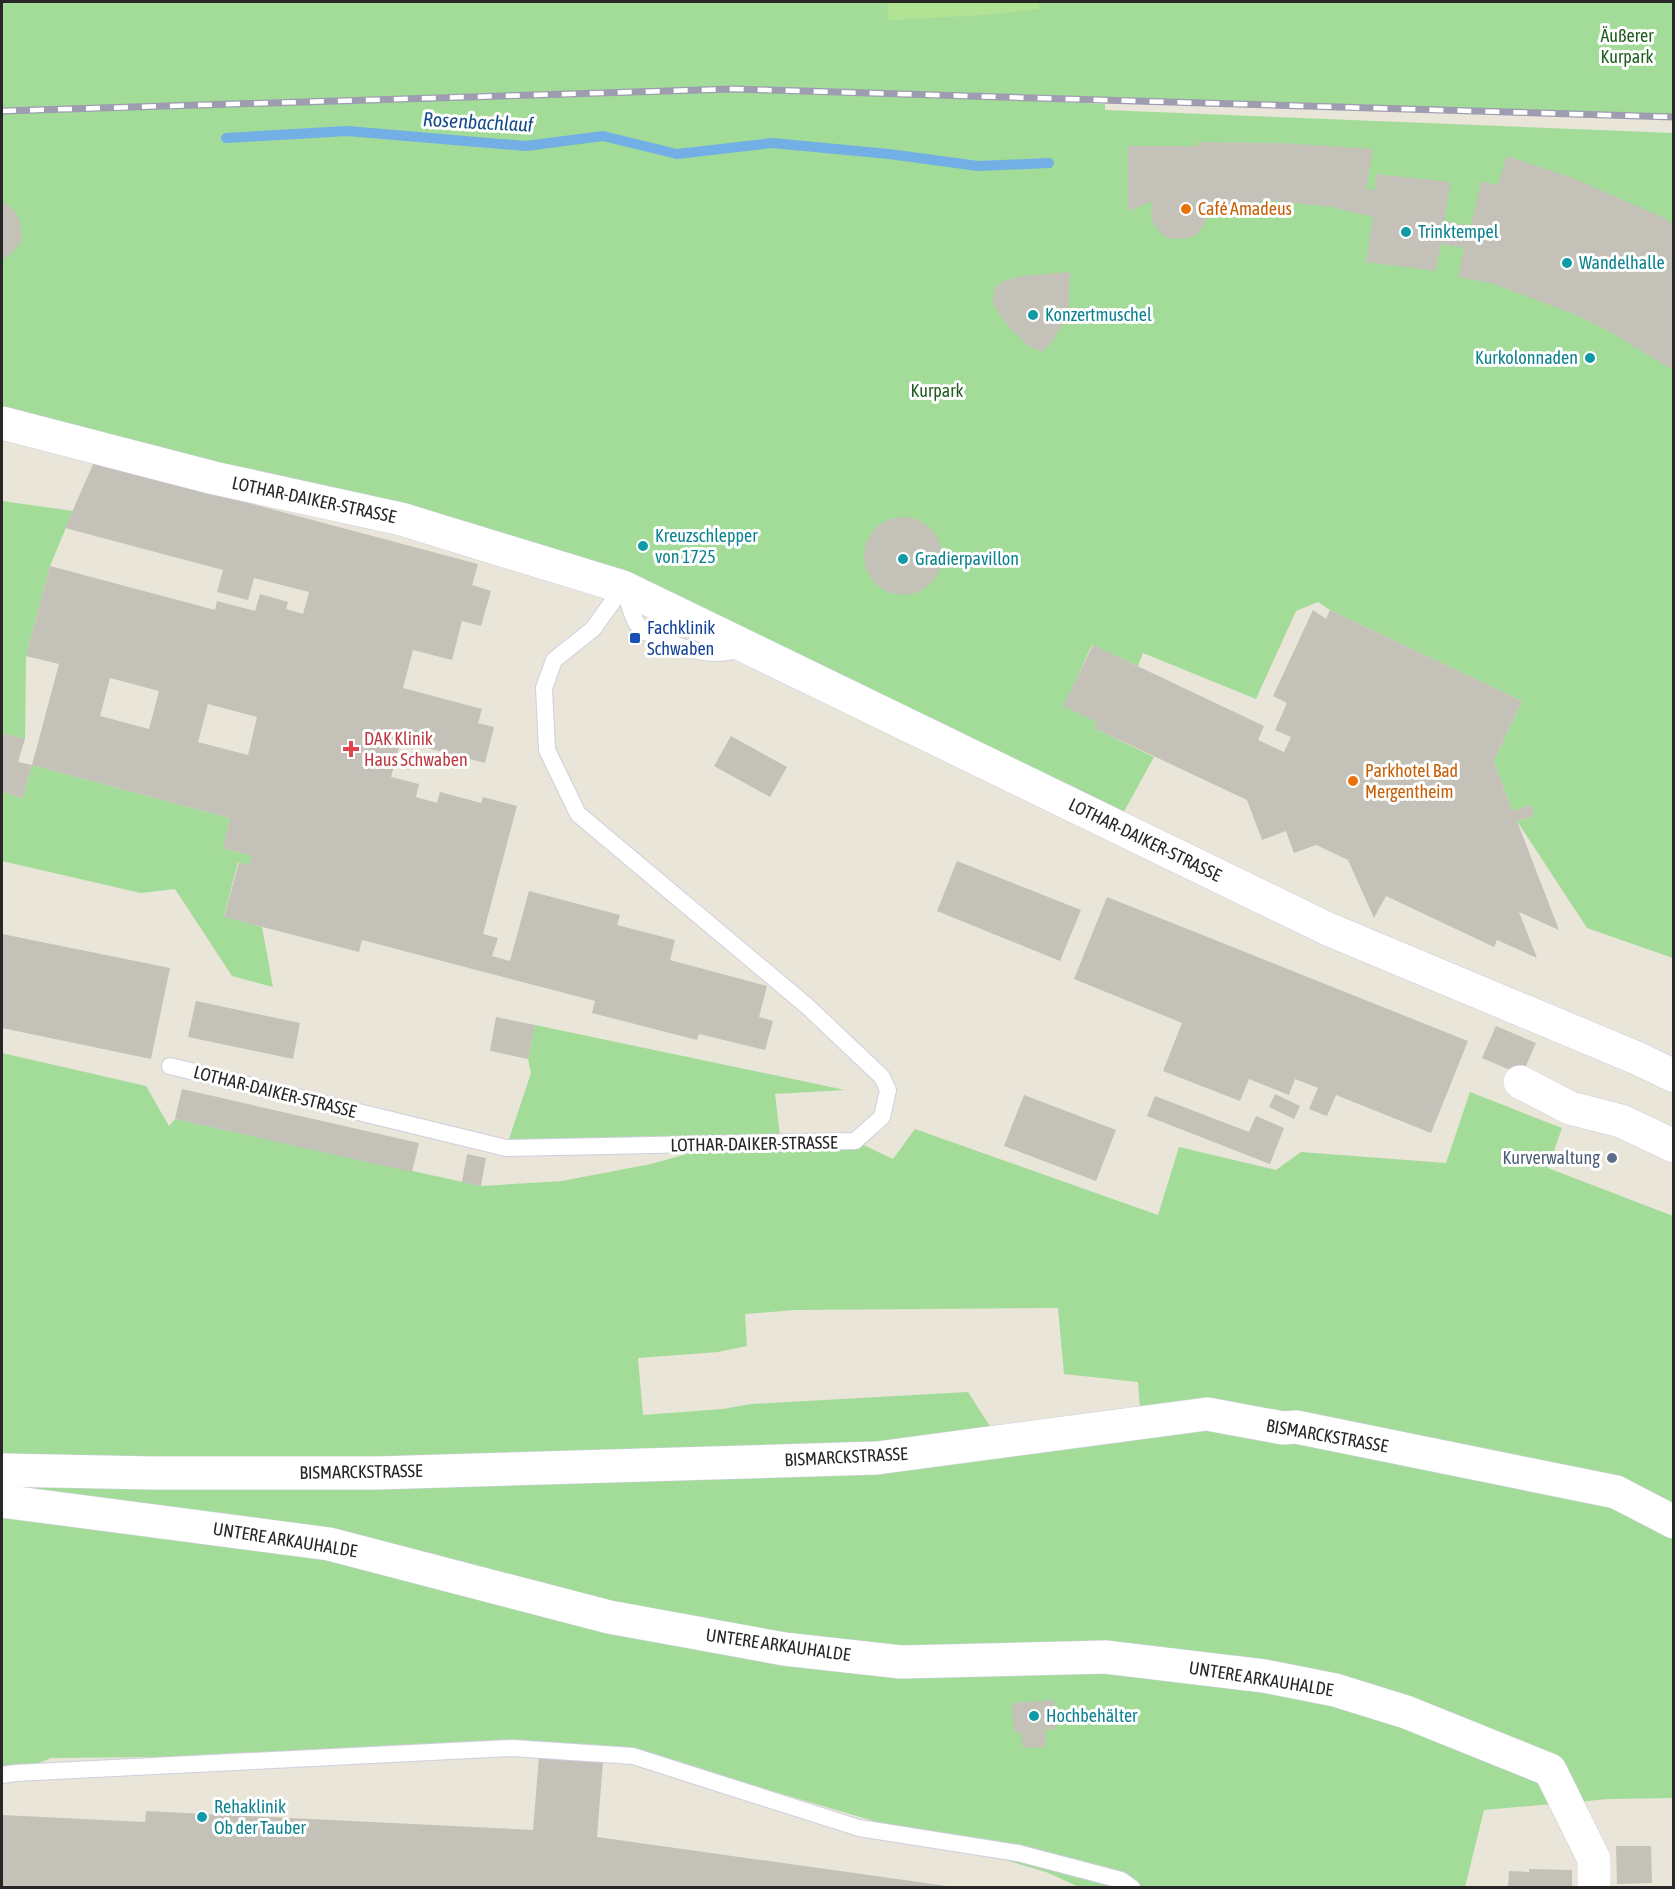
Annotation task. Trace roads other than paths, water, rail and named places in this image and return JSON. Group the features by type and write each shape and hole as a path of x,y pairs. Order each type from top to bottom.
{"street":[{"name":"LOTHAR-DAIKER-STRASSE","path":"2,423 214,478 401,519 623,587 1328,929 1639,1059 1674,1076"},
{"path":"1520,1082 1570,1108 1621,1121 1674,1146"},
{"name":"BISMARCKSTRASSE","path":"2,1470 377,1473 877,1458 1207,1414 1283,1428 1296,1427 1616,1492 1674,1522"},
{"name":"UNTERE ARKAUHALDE","path":"2,1501 329,1544 609,1617 784,1649 901,1662 1105,1657 1264,1676 1335,1690 1396,1709 1550,1770 1594,1859 1594,1887"}],"lane":[{"name":"LOTHAR-DAIKER-STRASSE","path":"171,1066 506,1148 855,1141 882,1117 888,1090 882,1077 807,1006 578,814 547,750 544,688 554,660 593,629 623,587"},
{"path":"2,1775 512,1748 633,1756 859,1828 1018,1853 1121,1880 1132,1887"}],"waterway":[{"name":"Rosenbachlauf","path":"226,138 347,131 526,146 603,136 677,154 772,143 889,154 978,166 1049,163"}],"railway":[{"path":"2,111 733,89 1674,117"}],"place":[{"name":"Café Amadeus","path":"1186,209"},
{"name":"Trinktempel","path":"1406,232"},
{"name":"Wandelhalle","path":"1567,263"},
{"name":"Konzertmuschel","path":"1033,315"},
{"name":"Kurkolonnaden","path":"1590,358"},
{"name":"Kreuzschlepper von 1725","path":"643,546"},
{"name":"Gradierpavillon","path":"903,559"},
{"name":"Fachklinik Schwaben","path":"635,638"},
{"name":"DAK Klinik Haus Schwaben","path":"351,749"},
{"name":"Parkhotel Bad Mergentheim","path":"1353,781"},
{"name":"Kurverwaltung","path":"1612,1158"},
{"name":"Hochbehälter","path":"1034,1716"},
{"name":"Rehaklinik Ob der Tauber","path":"202,1817"}],"park label":[{"name":"Äußerer Kurpark","path":"1627,46"},
{"name":"Kurpark","path":"937,391"}]}
